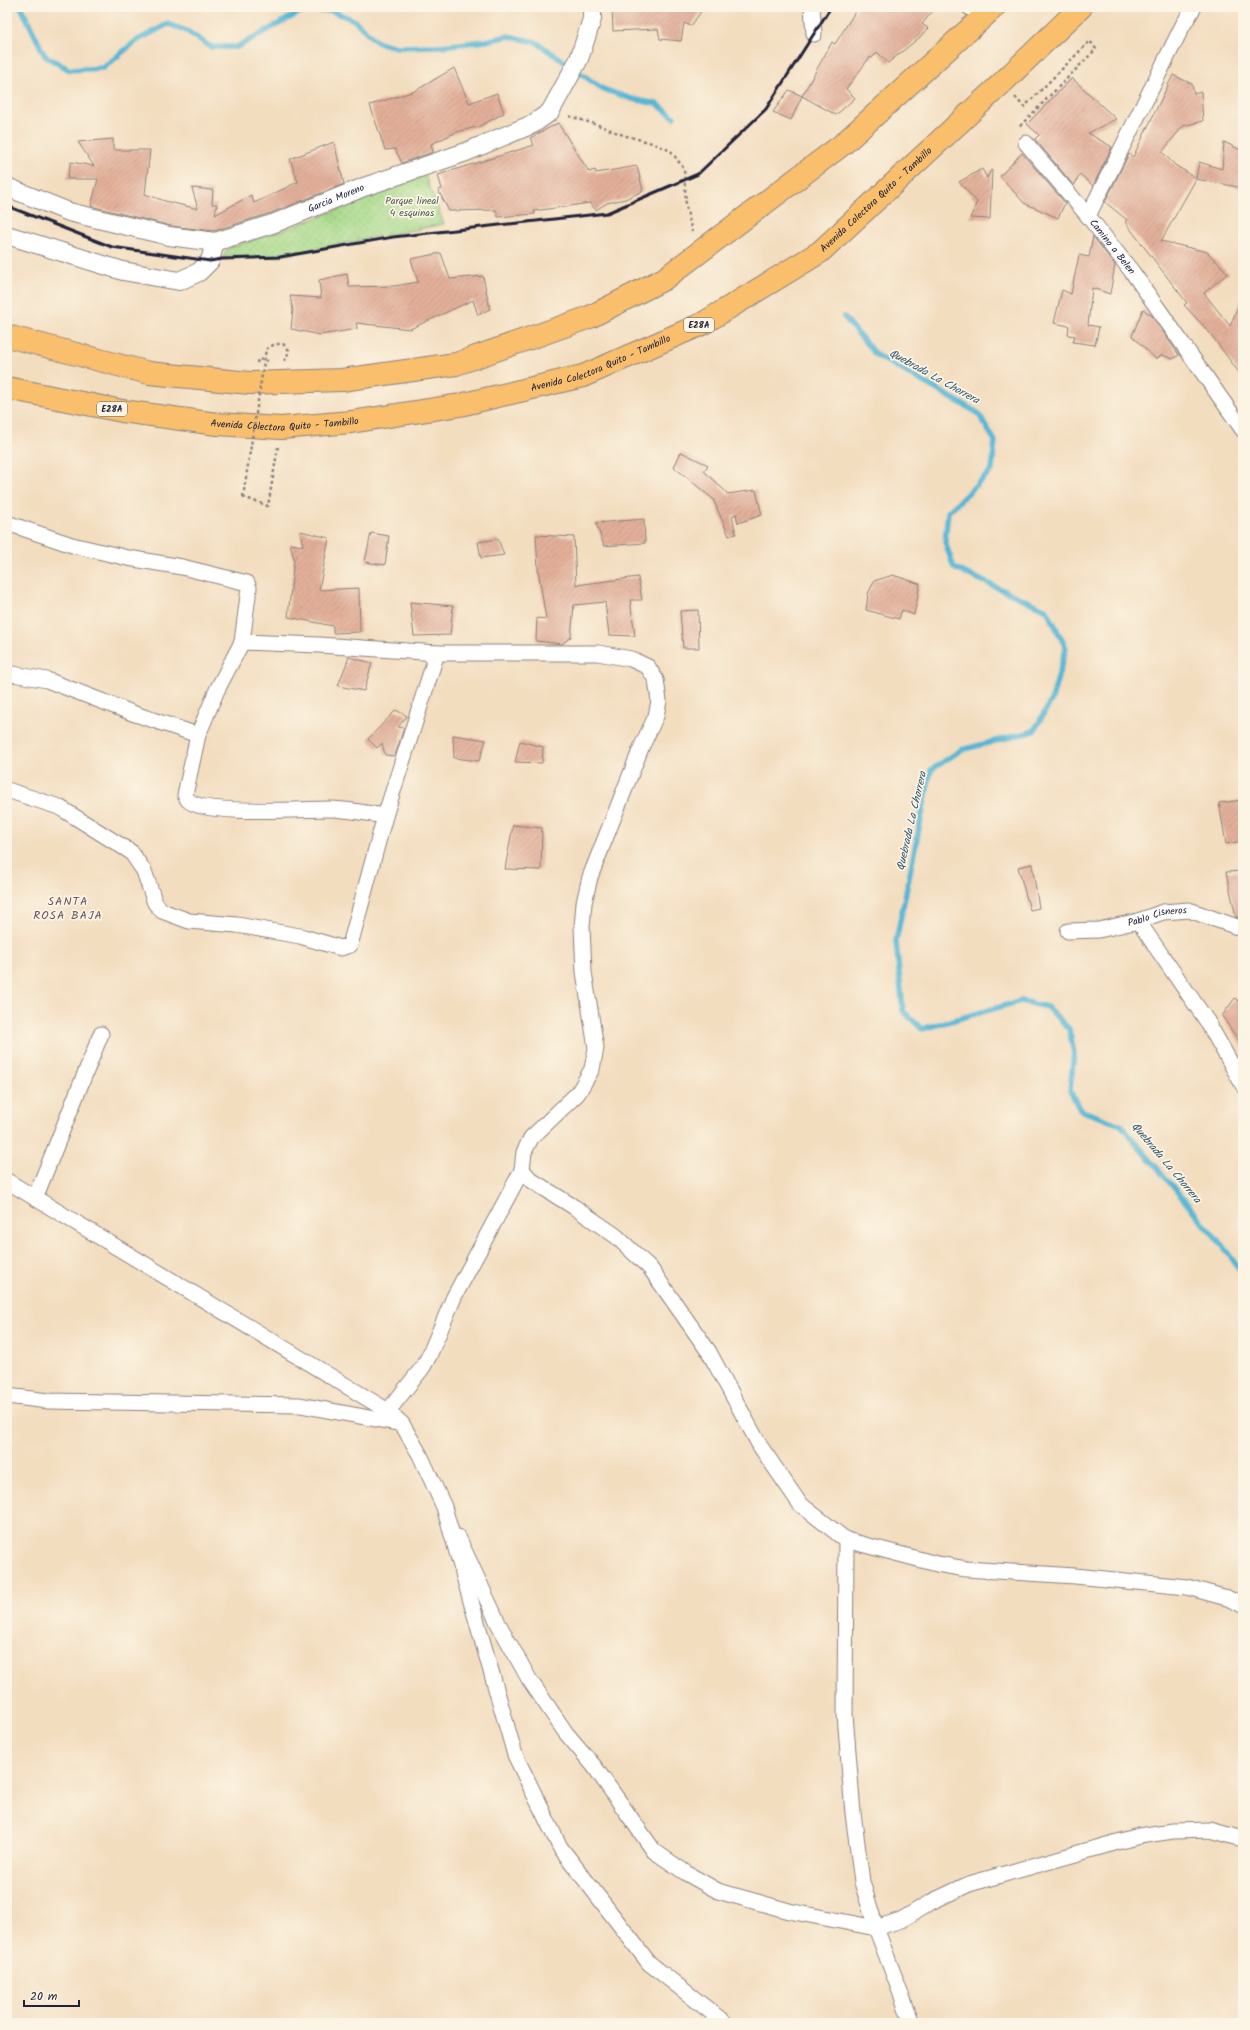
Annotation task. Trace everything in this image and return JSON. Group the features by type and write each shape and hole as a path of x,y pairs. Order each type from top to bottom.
{"highway":[{"name":"Avenida Colectora Quito - Tambillo","path":"7,388 130,412 217,424 281,428 351,422 460,405 583,376 702,324 820,252 1002,83 1081,7"},
{"path":"7,336 149,373 250,383 342,380 456,364 590,317 664,279 843,144 982,10"}],"street":[{"name":"Garcia Moreno","path":"7,187 70,212 169,236 215,242 275,223 364,187 466,152 533,124 550,112 579,59 592,19 592,7"},
{"path":"812,7 814,29 822,7"},
{"name":"Camino a Belen","path":"1194,7 1126,138 1088,216 1133,273 1243,430"},
{"path":"1026,143 1088,216"},
{"path":"7,235 123,271 180,281 199,272 210,262 215,242"},
{"path":"7,523 72,545 128,558 182,567 247,583 249,588 242,642 217,690 198,735 185,795 188,801 198,805 281,811 329,809 385,816"},
{"path":"242,642 320,645 437,653 598,653 631,659 648,667 656,680 659,701 656,716 641,748 590,877 584,903 582,927 584,972 596,1048 592,1069 578,1093 531,1138 524,1152 522,1170 454,1297 429,1356 388,1411"},
{"path":"7,790 59,808 131,852 144,871 155,903 162,911 188,921 237,925 300,936 341,948 350,944 385,816 437,653"},
{"path":"7,673 47,680 135,714 198,735"},
{"name":"Pablo Cisneros","path":"1068,930 1099,930 1138,921 1163,912 1189,910 1243,929"},
{"path":"1138,921 1207,1021 1243,1085"},
{"path":"36,1198 101,1034"},
{"path":"522,1170 531,1180 616,1236 650,1268 709,1352 760,1446 800,1504 846,1540 937,1564 966,1569 1074,1576 1187,1587 1227,1598 1243,1605"},
{"path":"7,1181 388,1411 402,1424 420,1455 475,1570 498,1623 529,1679 566,1734 594,1766 654,1851 686,1873 718,1892 803,1914 876,1928 901,1920 931,1902 969,1884 1138,1836 1173,1831 1211,1830 1243,1839"},
{"path":"7,1396 48,1401 300,1405 402,1424"},
{"path":"444,1507 515,1755 560,1847 649,1962 725,2023"},
{"path":"846,1540 845,1715 852,1805 862,1882 876,1928 912,2023"}],"path":[{"path":"1002,83 1024,107 1090,41 1096,49 1016,130 1026,143"},
{"path":"556,102 570,117 598,125 622,135 652,143 671,151 684,169 686,206 692,232 706,248"},
{"path":"278,363 286,359 289,350 283,344 276,344 266,349 243,497 268,506 281,428"},
{"path":"258,359 272,362"}],"green space":[{"name":"Parque lineal 4 esquinas","path":"425,176 444,224 280,256 235,258 235,255 222,259 228,248 295,226"}],"building":[{"path":"612,7 704,7 691,26 684,23 681,41 660,39 658,29 613,31"},
{"path":"858,7 936,7 922,24 928,28 919,38 888,63 877,52 872,58 870,57 846,89 855,98 836,115 802,96 832,42 835,44"},
{"path":"454,68 469,103 497,93 504,113 480,126 457,132 431,144 433,152 402,163 395,149 385,150 370,105 415,91"},
{"path":"1173,75 1192,84 1194,94 1201,92 1203,121 1183,126 1162,152 1175,165 1196,178 1199,162 1222,169 1224,142 1243,151 1243,188 1196,179 1161,241 1207,252 1228,273 1204,293 1230,326 1243,295 1243,378 1209,332 1184,305 1187,303 1125,222 1127,220 1105,202 1129,154 1133,157"},
{"path":"1072,78 1116,119 1088,133 1112,147 1093,186 1080,174 1074,186 1035,139 1039,135 1027,124"},
{"path":"789,90 802,96 791,120 773,112"},
{"path":"558,123 589,172 595,170 596,173 637,166 643,191 625,199 607,203 596,210 590,203 534,211 535,214 498,217 496,210 449,211 438,190 442,189 438,175 534,145 530,138"},
{"path":"113,139 113,150 150,150 145,194 165,201 198,209 192,188 213,190 212,204 217,204 215,215 251,195 254,203 298,182 290,159 334,142 344,184 271,213 214,231 171,226 91,206 98,179 67,179 71,162 94,166 78,142"},
{"path":"1022,153 1065,203 1058,218 1024,203 1000,176"},
{"path":"982,169 987,178 992,170 990,219 970,218 977,202 959,182"},
{"path":"1093,236 1115,265 1110,294 1092,288 1088,325 1099,327 1095,345 1073,342 1075,336 1068,335 1069,326 1054,323 1062,290 1071,294 1079,255 1089,257"},
{"path":"441,253 450,279 483,276 490,309 478,315 473,300 410,329 356,323 357,329 320,335 291,329 293,310 290,296 321,298 319,280 347,274 349,287 394,286 418,282 411,259"},
{"path":"1143,309 1152,316 1179,355 1173,359 1162,355 1156,359 1132,336"},
{"path":"681,452 708,465 704,471 727,494 756,490 762,515 738,523 736,514 732,516 736,534 729,536 713,499 674,467"},
{"path":"644,519 645,543 604,546 596,523"},
{"path":"300,531 329,538 319,590 359,588 360,632 333,633 333,626 288,617 294,559 290,544 303,546"},
{"path":"371,533 389,536 385,565 365,562"},
{"path":"536,535 574,537 576,585 638,577 642,600 630,600 635,636 609,635 605,602 574,605 571,637 562,644 536,641 537,618 546,619 538,569"},
{"path":"498,539 504,555 481,558 478,542"},
{"path":"893,575 920,584 914,615 902,610 899,619 866,610 868,594 874,581"},
{"path":"410,602 453,606 450,635 414,636"},
{"path":"698,610 699,648 683,648 680,611"},
{"path":"349,657 372,663 364,691 338,686"},
{"path":"396,710 407,716 398,727 404,728 395,756 385,755 382,743 377,748 368,739"},
{"path":"453,735 486,740 479,761 454,758"},
{"path":"520,741 543,747 542,763 515,762"},
{"path":"1243,800 1243,841 1226,844 1219,803"},
{"path":"513,825 542,828 541,870 505,869"},
{"path":"1032,864 1039,908 1030,910 1018,867"},
{"path":"1243,871 1243,919 1236,917 1226,872"},
{"path":"1235,998 1243,1006 1243,1047 1222,1016"}],"waterway":[{"name":"Quebrada La Chorrera","path":"21,7 45,56 70,70 103,68 136,41 168,24 187,31 211,47 237,47 302,11 332,11 354,20 377,42 397,47 440,46 486,41 508,36 536,42 603,89 632,99 657,104 674,117"},
{"name":"Quebrada La Chorrera","path":"844,317 876,355 978,413 995,441 992,470 948,512 945,542 954,568 1047,610 1066,648 1052,699 1034,731 961,750 931,770 896,941 903,1011 922,1029 1021,1001 1047,1007 1069,1029 1074,1053 1070,1091 1080,1110 1121,1125 1222,1245 1243,1274"}],"railway":[{"path":"7,206 112,247 210,261 222,259 280,257 393,237 607,213 698,174 766,109 831,7"}],"district":[{"name":"SANTA ROSA BAJA","path":"68,908"}]}
